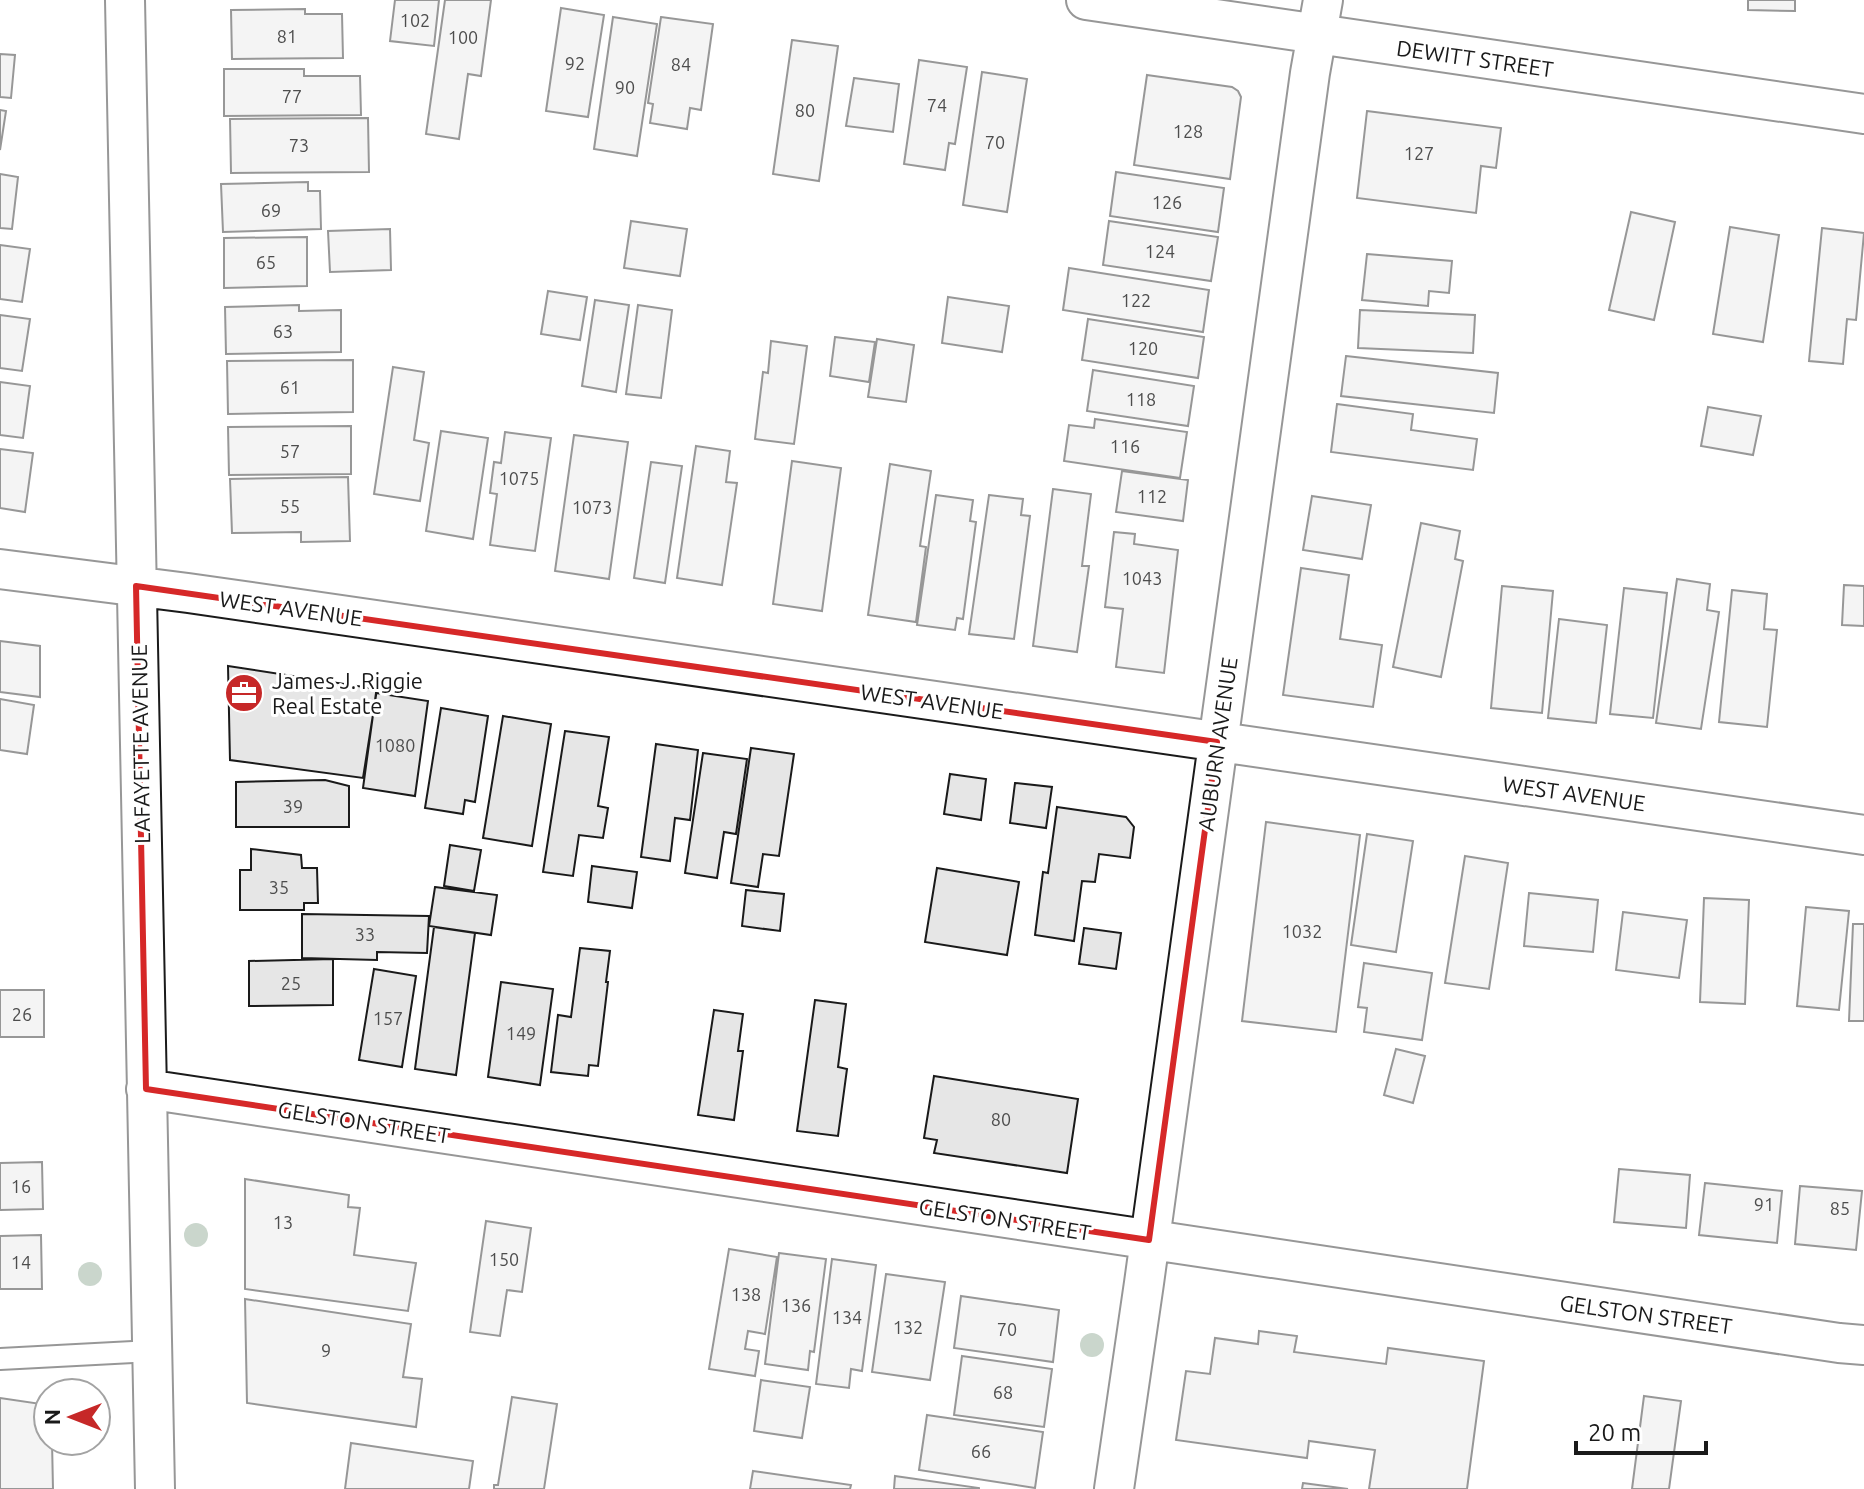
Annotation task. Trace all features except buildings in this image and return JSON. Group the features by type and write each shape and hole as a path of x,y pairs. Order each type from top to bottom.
{"street":[{"name":"LAFAYETTE AVENUE","path":"125,0 155,1489"},
{"name":"DEWITT STREET","path":"1086,0 1320,17 1864,114"},
{"name":"AUBURN AVENUE","path":"1114,1489 1307,89 1320,17"},
{"name":"WEST AVENUE","path":"0,569 1864,835"},
{"name":"GELSTON STREET","path":"146,1089 1864,1345"}],"lane":[{"path":"0,1359 152,1351"}],"highlighted area":[{"path":"136,586 1217,742 1149,1240 146,1089"}],"place":[{"name":"James J. Riggie Real Estate","path":"244,693"}]}
